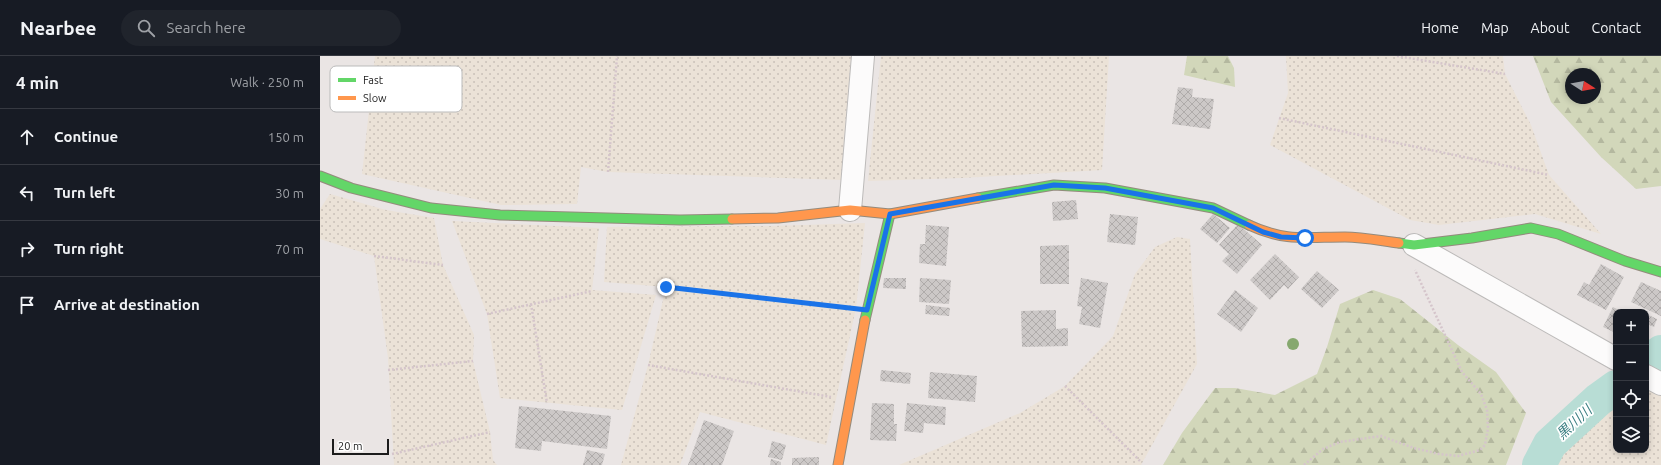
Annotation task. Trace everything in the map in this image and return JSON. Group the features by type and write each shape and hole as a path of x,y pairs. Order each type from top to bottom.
{"street":[{"path":"850,210 863,56"},
{"path":"320,176 350,188 431,208 500,215 688,220 778,218 850,210 890,214 1054,185 1069,185 1105,188 1213,208 1263,232 1281,237 1346,237 1409,244 1472,238 1531,228 1558,234 1625,261 1661,272"},
{"path":"838,465 867,310 890,214"},
{"path":"1409,244 1613,357"},
{"path":"1649,378 1661,384"}],"path":[{"path":"608,172 617,56"},
{"path":"1397,56 1505,74"},
{"path":"1279,118 1549,175"},
{"path":"1304,465 1323,449 1340,442 1381,436 1414,448 1439,454 1458,456 1480,450 1485,445 1488,428 1487,410 1481,394 1462,372 1409,244"},
{"path":"374,256 443,264"},
{"path":"666,287 867,310"},
{"path":"487,314 592,290"},
{"path":"531,304 547,403"},
{"path":"388,370 473,361"},
{"path":"648,365 837,398"},
{"path":"1065,386 1141,462"},
{"path":"392,454 490,432"}],"shaded area":[{"path":"375,56 851,56 841,180 608,172 581,167 577,204 501,205 362,174 369,112 462,112 462,66 374,66"},
{"path":"881,56 1109,56 1102,170 962,178 868,181"},
{"path":"1286,56 1503,56 1505,74 1531,125 1549,175 1601,234 1535,214 1439,225 1410,220 1270,145 1288,93"},
{"path":"330,194 386,210 434,218 443,265 474,335 473,361 490,432 493,460 497,465 394,465 388,358 374,256 320,239 320,209"},
{"path":"452,221 599,228 592,290 656,295 622,410 500,398 487,314"},
{"path":"865,223 856,308 826,445 700,412 680,465 621,465 648,365 666,287 604,282 607,227 772,226"},
{"path":"1177,237 1190,239 1197,364 1141,465 899,465 1020,413 1065,386 1113,336 1135,274 1155,247"},
{"path":"1649,388 1661,394 1661,465 1557,465 1563,450 1613,407 1613,453 1649,453"}],"green space":[{"path":"1187,56 1228,56 1234,68 1235,87 1184,75"},
{"path":"1533,56 1661,56 1661,186 1636,189 1601,157 1551,102"},
{"path":"1373,290 1400,299 1458,345 1496,372 1526,413 1506,465 1163,465 1182,433 1215,388 1235,388 1275,395 1317,374 1340,304"}],"building":[{"path":"1178,87 1193,89 1192,97 1214,99 1210,129 1172,124"},
{"path":"1076,200 1078,219 1053,221 1052,202"},
{"path":"1110,214 1138,217 1135,245 1107,242"},
{"path":"1213,214 1230,228 1217,243 1200,229"},
{"path":"1238,224 1262,245 1237,274 1222,261 1229,254 1219,245"},
{"path":"926,225 949,227 946,266 919,263 920,244 925,244"},
{"path":"1069,245 1069,284 1040,284 1040,246"},
{"path":"1275,254 1299,277 1288,289 1284,285 1270,300 1250,280"},
{"path":"1601,264 1624,277 1606,310 1577,295 1584,282 1589,285"},
{"path":"1317,271 1339,290 1322,308 1301,289"},
{"path":"884,278 906,278 906,289 883,288"},
{"path":"920,278 951,280 949,304 919,302"},
{"path":"1081,278 1108,283 1100,328 1079,324 1082,307 1077,306"},
{"path":"1641,282 1661,291 1661,316 1649,310 1649,309 1631,302"},
{"path":"1235,290 1258,308 1241,332 1217,314"},
{"path":"926,305 950,308 949,316 925,314"},
{"path":"1613,307 1617,309 1613,309 1613,332 1603,327"},
{"path":"1056,310 1056,329 1068,328 1068,346 1022,347 1021,311"},
{"path":"1649,315 1657,319 1654,327 1649,325"},
{"path":"881,370 911,373 910,384 880,381"},
{"path":"930,372 977,376 975,402 928,398"},
{"path":"872,403 894,404 894,424 897,424 896,441 870,440"},
{"path":"907,403 946,407 945,425 924,423 923,433 904,431"},
{"path":"519,406 611,416 607,449 542,441 541,451 515,448"},
{"path":"704,420 734,431 722,465 688,465"},
{"path":"772,441 786,445 782,460 768,457"},
{"path":"587,450 605,454 602,465 583,465"},
{"path":"819,457 819,465 792,465 792,458"},
{"path":"771,459 781,462 781,465 770,465"}],"waterway":[{"name":"黒川川","path":"1649,363 1661,352"},
{"name":"黒川川","path":"1539,465 1550,444 1598,400 1613,389"}],"traffic: fast":[{"path":"320,176 351,188 431,208 500,215 680,220 732,219"},
{"path":"978,198 1054,185 1105,188 1213,208 1249,225"},
{"path":"865,320 890,214"},
{"path":"1399,243 1414,245 1472,238 1531,228 1558,234 1625,261 1661,272"}],"traffic: slow":[{"path":"732,219 778,218 850,210 890,214 978,198"},
{"path":"1249,225 1274,234 1285,236 1307,238 1352,237 1399,243"},
{"path":"838,465 865,320"}],"route":[{"path":"666,287 867,310 890,214 1054,185 1105,188 1213,208 1263,232 1281,237 1305,238"}]}
